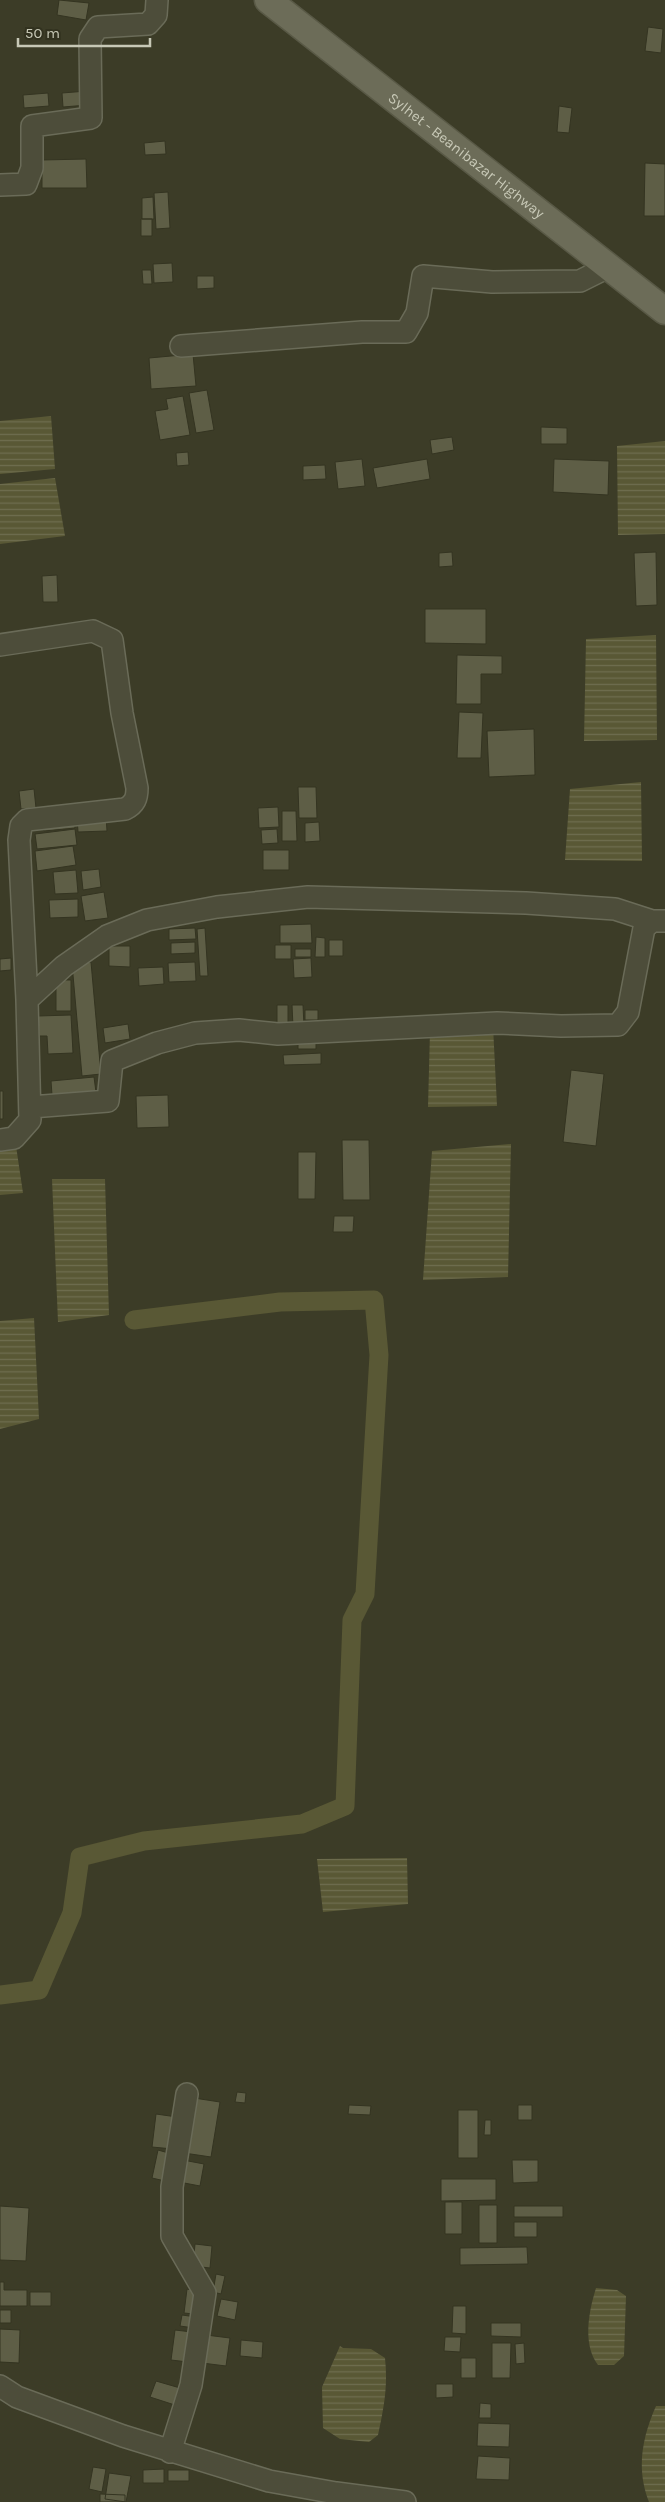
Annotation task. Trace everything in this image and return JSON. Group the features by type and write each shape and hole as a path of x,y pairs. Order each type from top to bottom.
{"main road":[{"name":"Sylhet - Beanibazar Highway","path":"268,0 349,65 610,266 665,311"},
{"name":"Sylhet - Beanibazar Highway","path":"288,0 617,255 665,295"}],"street":[{"path":"0,185 26,184 32,168 32,126 91,118 90,39 98,28 148,24 156,15 157,0"},
{"path":"181,346 362,332 406,332 417,313 422,276 492,282 580,281 610,266"},
{"path":"0,645 93,632 112,640 122,713 137,788 137,796 132,805 125,809 27,820 21,826 19,840 20,893 31,1107 30,1120 14,1138 0,1140"},
{"path":"27,1000 64,966 107,936 147,920 217,907 308,897 526,903 615,909 659,921"},
{"path":"31,1107 108,1100 112,1061 157,1043 194,1033 239,1030 278,1034 497,1023 561,1026 618,1025 628,1012 644,928 659,921"},
{"path":"170,2452 191,2385 205,2293 172,2236 172,2187 186,2094"},
{"path":"0,2386 17,2397 170,2452 269,2481 336,2493 405,2502"}],"shaded area":[{"path":"51,416 55,469 0,474 0,421"},
{"path":"665,441 665,534 618,535 617,446"},
{"path":"55,478 65,536 0,544 0,484"},
{"path":"656,635 657,740 584,741 586,639"},
{"path":"641,782 642,861 565,860 570,789"},
{"path":"493,1026 497,1106 428,1107 430,1031"},
{"path":"511,1144 508,1277 423,1280 432,1151"},
{"path":"16,1146 23,1193 0,1195 0,1148"},
{"path":"52,1179 105,1179 109,1315 58,1322"},
{"path":"34,1318 39,1419 0,1429 0,1321"},
{"path":"407,1858 408,1904 323,1912 317,1859"},
{"path":"596,2288 617,2290 626,2296 624,2356 614,2365 598,2365 590,2347 588,2337 589,2317"},
{"path":"340,2346 343,2348 371,2349 385,2358 386,2387 382,2415 378,2435 369,2442 340,2439 323,2428 322,2387"},
{"path":"656,2406 665,2406 665,2502 649,2502 643,2478 642,2454 644,2442"}],"building":[{"path":"59,0 89,3 86,20 57,15"},
{"path":"648,27 663,29 661,53 645,51"},
{"path":"87,91 88,105 63,107 62,93"},
{"path":"48,93 49,106 24,108 23,95"},
{"path":"559,106 572,108 569,133 557,132"},
{"path":"165,141 166,154 145,155 144,143"},
{"path":"86,159 87,188 42,188 42,160"},
{"path":"645,163 665,164 665,216 644,216"},
{"path":"168,192 170,228 156,229 154,193"},
{"path":"153,197 154,219 142,219 142,198"},
{"path":"141,219 152,219 152,236 141,236"},
{"path":"172,263 173,282 154,283 153,264"},
{"path":"142,270 151,270 152,284 143,284"},
{"path":"197,276 214,276 214,288 197,289"},
{"path":"193,354 196,386 151,389 149,358"},
{"path":"207,390 214,430 196,433 189,393"},
{"path":"183,396 190,435 160,440 155,411 168,409 166,399"},
{"path":"541,427 567,428 567,444 541,444"},
{"path":"452,437 454,450 432,454 430,440"},
{"path":"188,452 189,465 177,466 176,453"},
{"path":"362,459 365,486 338,489 335,462"},
{"path":"427,459 430,479 377,488 373,468"},
{"path":"554,459 609,461 608,495 553,492"},
{"path":"325,465 326,479 303,480 303,466"},
{"path":"452,552 453,566 439,567 439,553"},
{"path":"656,552 657,605 636,606 634,553"},
{"path":"57,575 58,602 43,602 42,576"},
{"path":"425,609 486,609 486,644 425,643"},
{"path":"457,655 502,656 502,674 481,674 481,704 456,704"},
{"path":"459,712 483,713 481,758 457,758"},
{"path":"534,729 535,775 489,777 487,731"},
{"path":"298,787 316,787 317,818 299,818"},
{"path":"34,789 36,808 21,809 19,791"},
{"path":"278,807 279,827 259,828 258,808"},
{"path":"282,811 296,811 297,841 282,841"},
{"path":"106,815 107,831 78,832 77,817"},
{"path":"74,818 75,828 44,831 43,821"},
{"path":"319,822 320,841 305,842 305,823"},
{"path":"75,829 77,845 37,849 35,834"},
{"path":"277,829 278,843 262,844 261,830"},
{"path":"73,846 76,865 37,871 35,851"},
{"path":"263,850 289,850 289,870 263,870"},
{"path":"99,869 101,887 83,890 81,871"},
{"path":"76,870 78,893 55,894 53,872"},
{"path":"104,892 108,918 85,921 81,896"},
{"path":"78,899 78,917 50,918 49,900"},
{"path":"311,924 312,943 280,943 280,925"},
{"path":"195,928 196,939 169,940 169,929"},
{"path":"205,928 208,976 200,976 197,929"},
{"path":"316,937 325,938 325,957 315,957"},
{"path":"329,940 343,940 343,956 329,956"},
{"path":"195,942 195,953 171,954 171,943"},
{"path":"275,945 291,945 291,959 275,959"},
{"path":"109,946 130,946 130,967 109,966"},
{"path":"295,949 311,949 311,957 295,957"},
{"path":"11,958 11,970 0,971 0,959"},
{"path":"311,958 312,977 294,978 293,959"},
{"path":"91,962 101,1074 82,1076 72,964"},
{"path":"195,962 196,981 169,982 168,963"},
{"path":"163,967 164,984 139,986 138,968"},
{"path":"56,980 71,980 71,1011 56,1011"},
{"path":"277,1005 288,1005 288,1028 277,1028"},
{"path":"292,1005 303,1005 304,1026 293,1027"},
{"path":"305,1010 318,1010 318,1020 305,1020"},
{"path":"71,1015 73,1053 48,1054 47,1036 39,1036 38,1016"},
{"path":"128,1024 130,1039 105,1043 103,1028"},
{"path":"298,1036 316,1036 316,1049 298,1049"},
{"path":"321,1053 321,1064 284,1065 283,1055"},
{"path":"571,1070 604,1074 596,1146 563,1142"},
{"path":"94,1077 96,1092 52,1095 51,1081"},
{"path":"0,1091 3,1091 3,1119 0,1119"},
{"path":"168,1095 169,1127 137,1128 136,1096"},
{"path":"342,1140 369,1140 370,1200 343,1200"},
{"path":"298,1152 316,1152 315,1199 298,1199"},
{"path":"334,1216 354,1216 353,1232 333,1232"},
{"path":"237,2092 246,2093 245,2103 235,2102"},
{"path":"194,2098 220,2102 211,2157 184,2153"},
{"path":"349,2105 371,2106 370,2115 348,2114"},
{"path":"518,2105 532,2105 532,2120 518,2120"},
{"path":"458,2110 478,2110 478,2158 458,2158"},
{"path":"156,2114 177,2117 173,2149 152,2147"},
{"path":"485,2120 491,2120 491,2135 484,2135"},
{"path":"158,2150 172,2154 165,2181 152,2178"},
{"path":"183,2160 204,2164 200,2186 179,2182"},
{"path":"512,2160 538,2160 538,2182 513,2183"},
{"path":"441,2179 496,2179 496,2200 441,2201"},
{"path":"445,2202 462,2202 462,2234 445,2234"},
{"path":"479,2205 497,2205 497,2243 479,2243"},
{"path":"0,2206 29,2208 26,2261 0,2260"},
{"path":"514,2206 563,2206 563,2217 514,2217"},
{"path":"514,2222 537,2222 537,2237 514,2237"},
{"path":"195,2244 212,2246 210,2268 193,2266"},
{"path":"527,2247 528,2264 460,2265 460,2248"},
{"path":"216,2274 225,2276 221,2294 213,2292"},
{"path":"0,2282 4,2282 4,2290 27,2290 27,2306 0,2306"},
{"path":"187,2289 197,2291 194,2314 184,2313"},
{"path":"30,2292 51,2292 51,2306 30,2306"},
{"path":"221,2299 238,2302 235,2320 217,2316"},
{"path":"453,2306 466,2306 466,2334 452,2333"},
{"path":"0,2310 11,2310 11,2323 0,2323"},
{"path":"182,2315 196,2317 194,2328 180,2326"},
{"path":"491,2323 521,2323 521,2337 491,2336"},
{"path":"0,2329 20,2330 19,2363 0,2362"},
{"path":"175,2330 192,2332 188,2362 171,2360"},
{"path":"206,2335 230,2338 226,2366 202,2363"},
{"path":"445,2337 461,2337 460,2352 444,2351"},
{"path":"241,2340 263,2342 262,2358 240,2356"},
{"path":"492,2343 511,2343 510,2378 492,2378"},
{"path":"524,2343 525,2363 516,2364 515,2344"},
{"path":"461,2358 476,2358 476,2378 461,2378"},
{"path":"156,2381 187,2390 181,2407 150,2397"},
{"path":"436,2384 453,2384 453,2397 436,2398"},
{"path":"480,2403 491,2404 491,2418 479,2418"},
{"path":"478,2423 510,2424 509,2447 477,2446"},
{"path":"478,2456 510,2458 509,2480 476,2479"},
{"path":"93,2467 106,2469 102,2492 89,2489"},
{"path":"164,2469 164,2483 143,2483 143,2470"},
{"path":"168,2470 189,2470 189,2481 168,2481"},
{"path":"109,2473 131,2476 126,2502 105,2499"},
{"path":"100,2494 125,2495 125,2502 100,2502"}],"waterway":[{"path":"0,1995 39,1990 72,1913 80,1857 144,1841 302,1824 345,1806 352,1620 365,1594 379,1355 374,1300 280,1302 134,1320"}]}
